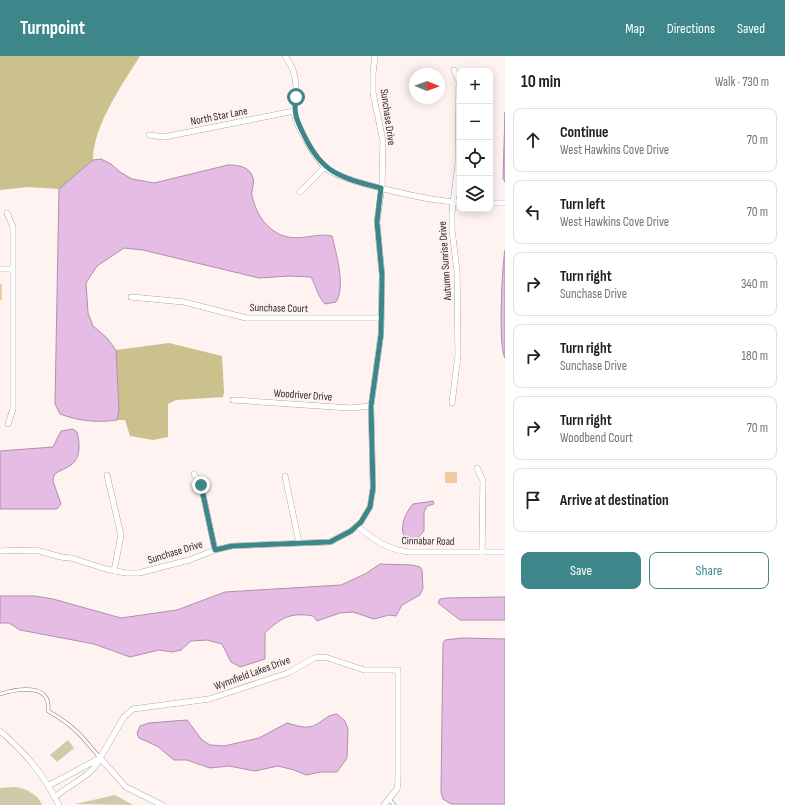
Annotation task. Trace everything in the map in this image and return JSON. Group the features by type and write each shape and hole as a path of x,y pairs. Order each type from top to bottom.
{"street":[{"path":"285,56 291,64 295,75 296,97 294,111 310,149 325,167 345,178 381,188 457,202"},
{"name":"Sunchase Drive","path":"0,551 36,550 61,557 71,558 114,571 139,573 189,560 215,550 232,546 330,542 351,531 361,522 370,507 373,488 371,406 379,358 381,318 382,275 377,222 381,188 383,140 373,93 375,56"},
{"name":"Autumn Sunrise Drive","path":"454,70 459,81 458,176"},
{"name":"North Star Lane","path":"149,135 164,137 294,111"},
{"path":"300,192 325,167"},
{"name":"Autumn Sunrise Drive","path":"452,403 458,355 457,271 452,230 457,202"},
{"path":"493,203 505,203"},
{"path":"8,213 13,227 13,409 8,424"},
{"path":"0,269 12,269"},
{"name":"Sunchase Court","path":"131,297 184,302 246,318 381,318"},
{"name":"Woodriver Drive","path":"233,400 350,408 371,406"},
{"path":"477,468 482,481 482,552"},
{"path":"194,474 201,485 215,550"},
{"path":"107,475 121,535 114,571"},
{"path":"285,476 299,543"},
{"name":"Cinnabar Road","path":"357,526 382,545 396,551 505,552"},
{"name":"Wynnfield Lakes Drive","path":"100,758 124,718 132,709 209,699 288,673 314,658 325,657 356,669 398,670 398,782 397,789 384,805"},
{"path":"0,731 14,743 38,769 59,805"},
{"path":"48,786 100,758"},
{"path":"55,797 64,788 91,771 97,765 100,758"},
{"path":"100,758 126,787 162,805"}],"lane":[{"path":"0,694 31,688 38,691 46,699 49,705 48,710 68,722 78,731 100,758"},
{"path":"389,799 394,805"}],"shaded area":[{"path":"0,56 140,56 117,93 103,120 94,147 93,160 59,189 28,187 0,190"},
{"path":"505,112 505,182 503,178"},
{"path":"101,159 111,164 120,172 132,179 154,183 228,165 243,167 251,174 253,180 252,196 261,218 272,230 292,238 319,235 332,236 338,260 340,279 339,295 336,302 325,304 322,301 311,277 289,276 259,278 143,250 124,248 97,266 86,283 88,313 93,326 107,338 116,350 119,410 117,420 88,421 60,414 55,404 59,189 93,160"},
{"path":"505,250 505,358 501,323"},
{"path":"169,343 222,356 223,397 176,400 168,404 168,437 153,440 130,436 125,420 117,420 119,410 116,350"},
{"path":"73,429 77,432 79,450 77,458 71,465 54,475 53,481 61,504 57,509 0,509 0,451 53,447 61,431"},
{"path":"433,501 434,504 427,506 424,512 424,531 415,541 407,541 404,537 403,522 410,508 413,504"},
{"path":"380,564 412,565 420,567 422,570 423,588 420,595 402,605 396,616 389,615 374,619 353,612 340,613 317,621 313,616 298,615 286,617 276,623 265,633 265,659 240,667 231,662 222,644 207,640 191,641 181,650 172,652 159,650 130,657 94,644 20,630 9,623 0,623 0,596 35,596 53,599 121,618 177,610 225,592 341,585 365,574"},
{"path":"505,597 505,620 460,620 438,603 440,599 447,598"},
{"path":"462,638 505,639 505,804 451,804 443,799 441,792 443,643 445,640"},
{"path":"337,714 345,721 348,729 347,758 337,772 321,772 306,775 278,766 255,771 229,766 210,768 187,760 174,760 157,746 139,738 137,733 140,726 149,723 187,720 202,740 210,745 224,746 259,738 287,723 297,726 310,727 330,716"},
{"path":"68,740 74,748 57,762 50,755"},
{"path":"15,787 35,795 42,805 0,805 0,788"},
{"path":"115,795 133,805 75,804"}],"building":[{"path":"0,284 2,284 2,300 0,300"},
{"path":"445,472 457,472 457,483 445,483"}],"route":[{"path":"201,485 215,550 232,546 330,542 351,531 361,522 370,507 373,488 371,406 379,358 381,334 382,275 377,222 381,188 345,178 328,170 319,161 310,149 294,111 296,97"}]}
